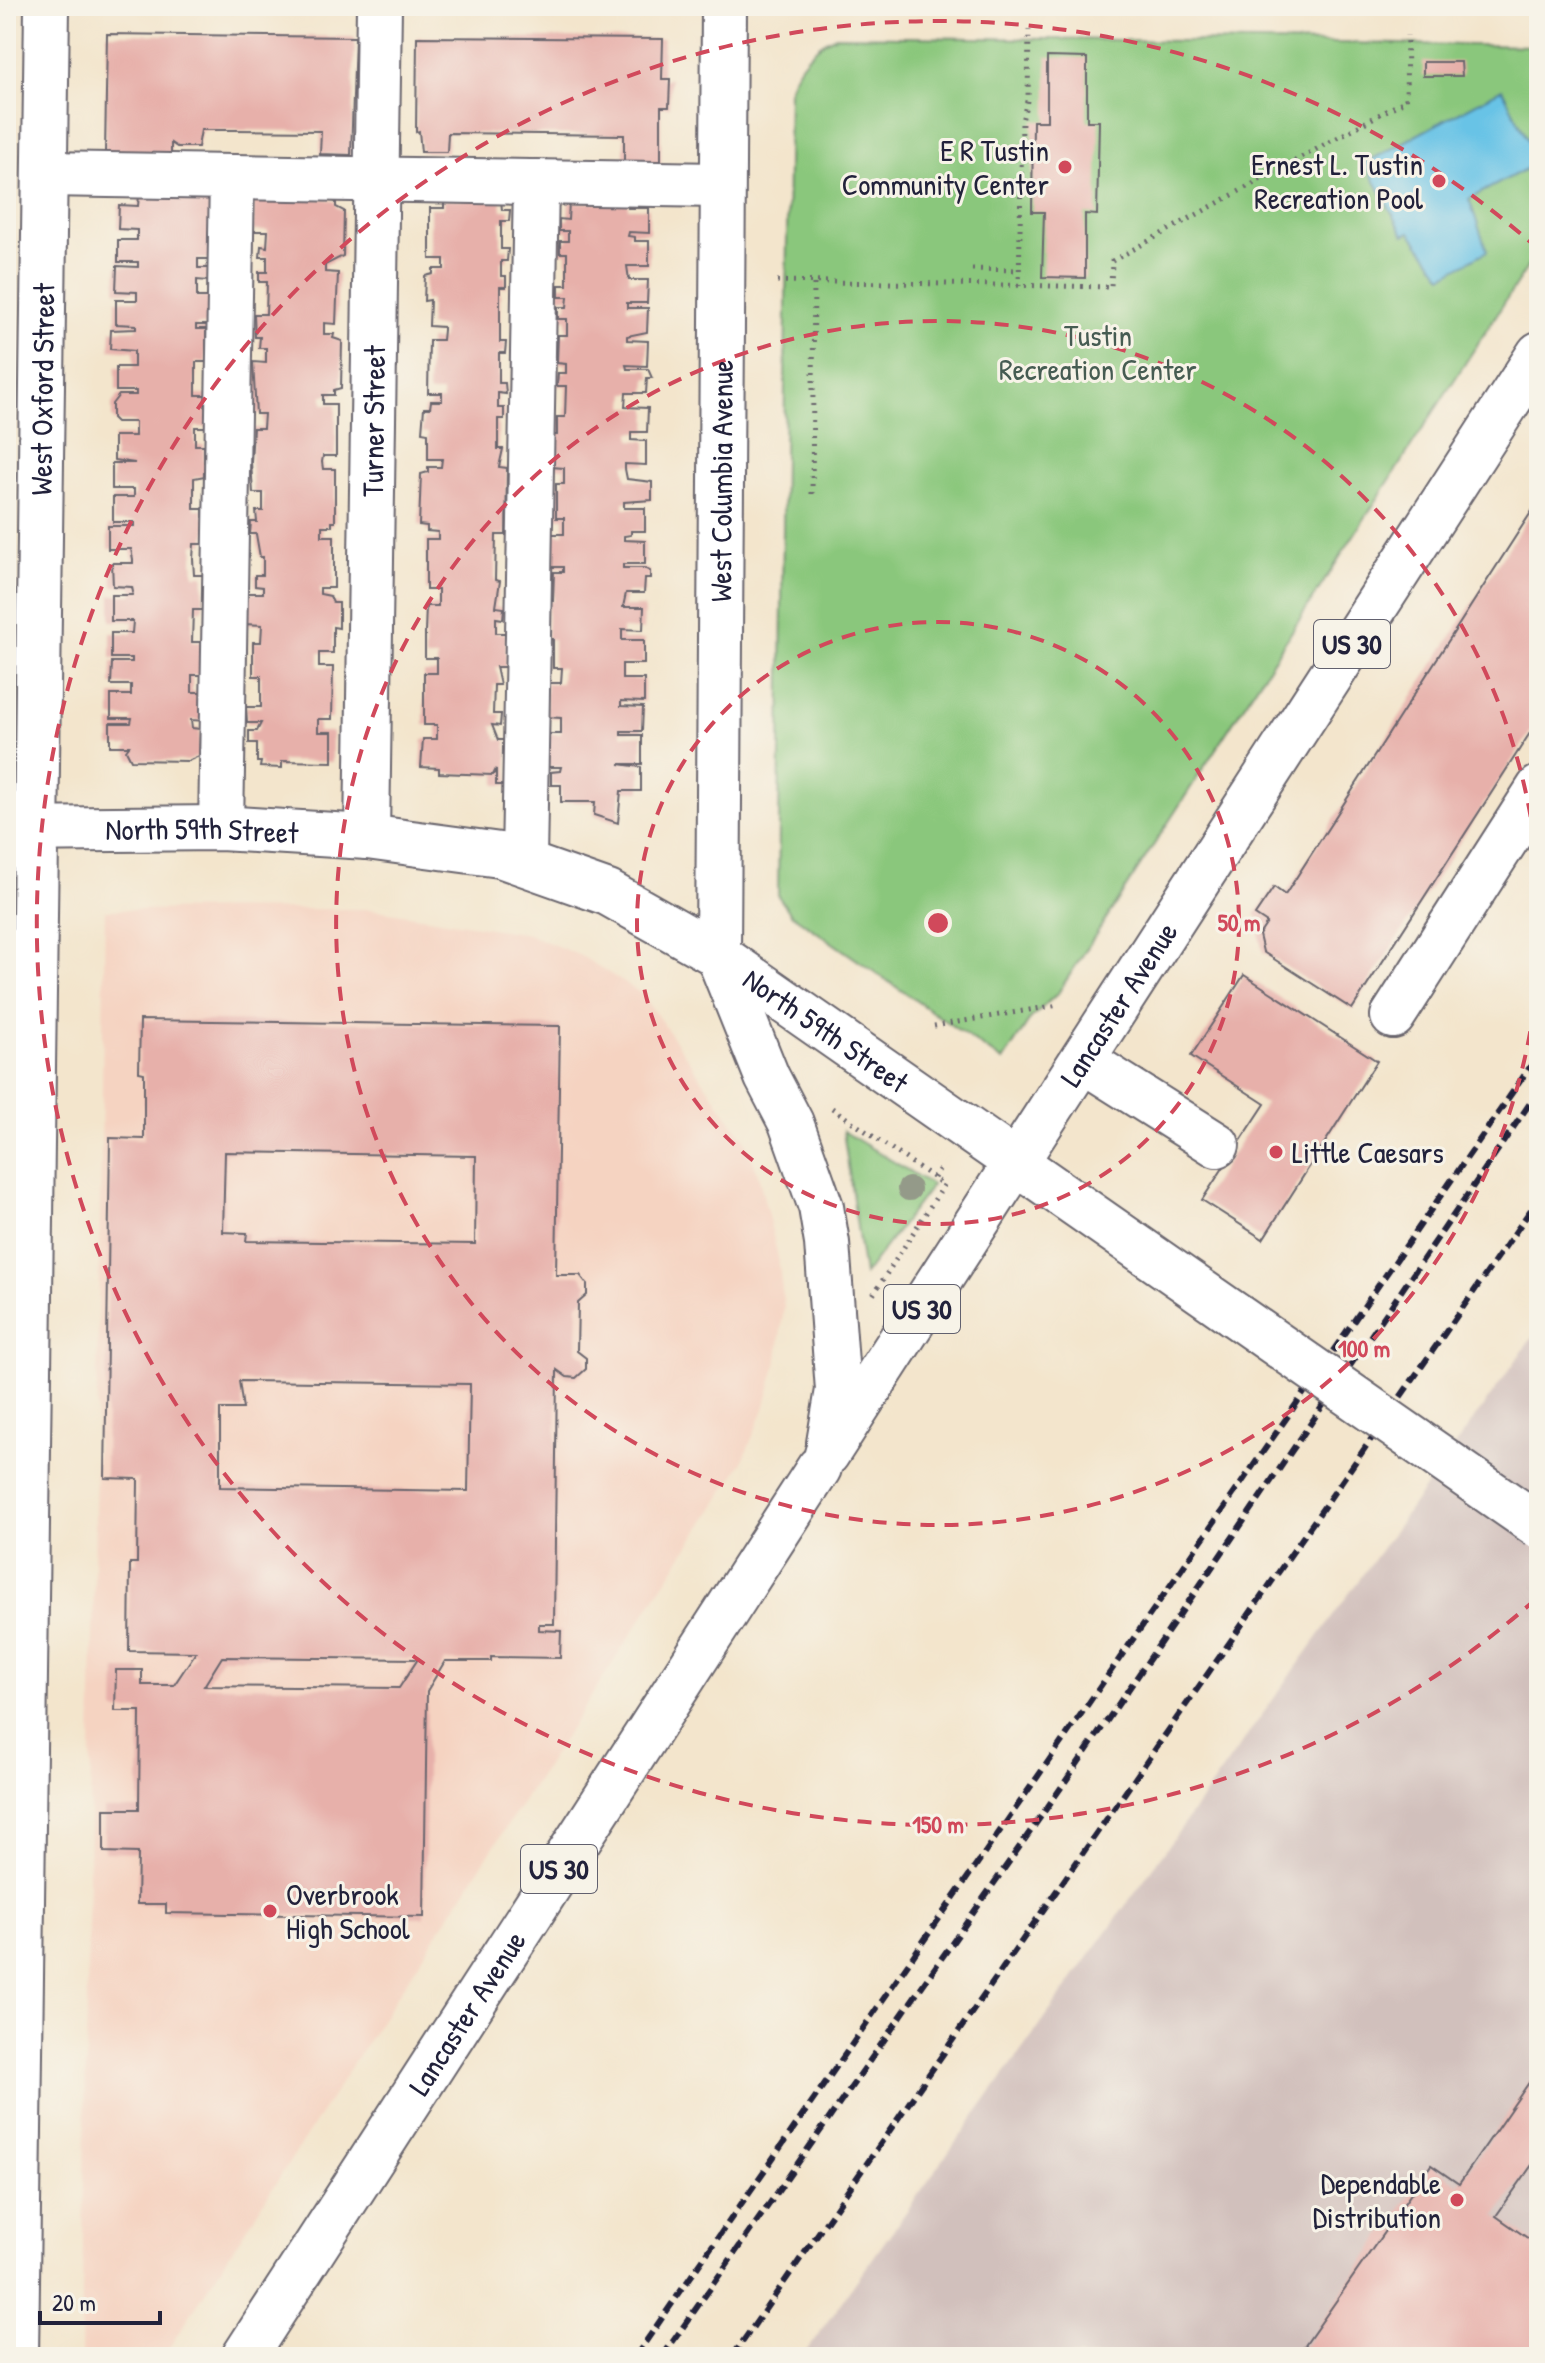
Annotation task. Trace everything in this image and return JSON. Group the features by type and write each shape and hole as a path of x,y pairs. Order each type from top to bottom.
{"main road":[{"name":"West Oxford Street","path":"16,2357 21,830 45,174 47,6"},
{"name":"Turner Street","path":"367,837 379,6"},
{"name":"West Columbia Avenue","path":"718,955 720,185 724,6"},
{"path":"45,174 720,185"},
{"path":"221,828 232,177"},
{"path":"524,861 536,182"},
{"name":"Lancaster Avenue","path":"244,2357 1539,354"},
{"path":"1393,1016 1539,788"},
{"name":"North 59th Street","path":"21,830 221,828 367,837 524,861 608,893 718,955 1539,1526"},
{"path":"718,955 767,1077 791,1123 821,1207 827,1243 838,1390 823,1461"},
{"path":"1084,1061 1217,1145"}],"path":[{"path":"1019,286 1022,121 1028,97 1029,30"},
{"path":"777,281 1111,287 1112,261 1406,100 1407,35"},
{"path":"972,269 1019,270"},
{"path":"812,494 814,282"},
{"path":"934,1026 1059,1005"},
{"path":"821,1101 944,1185 870,1299"},
{"path":"934,1178 940,1168"}],"shaded area":[{"name":"Overbrook High School","path":"370,909 528,934 583,957 642,994 745,1140 758,1174 778,1257 784,1307 776,1366 764,1409 741,1465 163,2357 81,2357 105,910"},
{"path":"1539,1328 1539,2357 802,2357 1505,1376"}],"green space":[{"name":"Tustin Recreation Center","path":"836,36 1539,46 1539,249 1058,993 1031,1018 1003,1061 791,914 778,896 789,89 807,58 820,45"},
{"path":"843,1131 932,1185 864,1275"}],"water":[{"name":"Ernest L. Tustin Recreation Pool","path":"1502,89 1539,162 1469,199 1487,251 1443,276 1410,232 1404,235 1365,163"}],"building":[{"path":"107,34 355,37 351,155 320,154 321,131 232,130 201,130 198,147 177,147 171,143 171,155 105,154"},
{"path":"417,37 663,39 662,79 670,79 669,107 661,107 661,166 624,161 624,135 448,133 447,152 421,152 419,131 416,132"},
{"name":"E R Tustin Community Center","path":"1047,57 1087,58 1087,121 1099,121 1097,215 1085,214 1085,278 1042,277 1044,212 1032,212 1033,121 1047,121"},
{"path":"1423,62 1461,62 1462,76 1423,76"},
{"path":"139,196 210,196 211,259 198,259 198,268 208,268 208,281 197,280 197,297 210,297 212,325 196,325 196,329 206,329 206,362 196,362 196,395 211,395 211,427 195,427 195,445 204,445 204,462 210,462 210,475 194,478 194,509 203,509 203,517 209,517 204,544 194,544 194,575 204,575 203,610 193,610 192,642 202,642 202,653 206,653 201,675 192,675 192,692 206,692 206,721 191,720 192,728 200,729 199,756 188,761 131,760 126,750 129,746 110,746 110,723 131,723 132,718 111,718 111,695 131,695 131,685 111,685 112,662 132,662 132,658 111,658 111,633 132,633 133,621 111,621 111,595 132,595 133,592 132,587 113,586 112,563 133,563 133,559 131,549 108,549 108,526 134,526 134,522 113,522 113,497 134,497 134,489 112,489 112,463 135,463 114,460 114,436 135,436 135,422 116,422 112,418 112,404 119,395 136,395 136,391 116,391 116,367 134,367 134,351 110,349 111,330 136,329 136,325 116,324 116,300 137,300 137,292 116,291 117,266 138,267 138,262 118,262 118,240 137,240 137,230 118,229 119,205 138,206"},
{"path":"254,199 326,199 336,202 336,207 344,211 343,256 325,265 325,272 338,273 336,324 324,323 324,334 334,334 333,338 342,341 341,388 334,390 334,395 323,395 323,404 336,404 336,456 323,456 322,462 323,469 335,469 335,522 332,526 322,526 322,536 334,536 334,588 320,588 320,594 330,596 333,603 339,603 339,628 333,627 333,653 319,653 319,667 333,667 332,719 318,719 318,732 332,732 332,762 282,761 282,768 260,767 261,762 257,762 257,743 249,743 249,731 257,731 261,723 247,723 246,707 261,707 261,676 253,676 253,642 261,642 262,625 244,624 244,593 263,593 263,587 255,586 255,575 263,575 263,557 260,557 256,534 250,534 251,522 257,522 256,511 263,511 263,493 253,493 251,462 253,428 263,428 264,414 256,414 253,362 266,363 266,348 259,348 260,337 255,337 254,314 266,314 267,282 259,282 259,272 267,272 267,257 260,257 261,246 267,247 268,231 253,231"},
{"path":"444,200 501,200 502,210 510,210 509,221 501,221 501,249 508,249 507,261 501,261 501,276 506,276 506,287 500,287 500,342 506,342 505,353 499,353 499,383 505,383 506,394 498,393 498,408 504,408 504,419 498,419 498,449 503,449 499,467 507,468 506,535 496,535 495,580 500,581 496,607 504,608 503,619 496,618 496,633 506,633 506,667 496,667 500,685 494,685 493,714 501,714 500,726 492,725 498,740 506,740 509,785 496,785 496,769 493,775 439,773 439,768 421,767 423,739 437,739 437,725 424,725 424,673 437,673 437,658 425,658 425,632 426,606 438,606 438,590 426,590 426,539 438,539 438,532 427,531 427,526 419,525 421,474 428,472 428,467 441,467 442,459 428,459 428,433 422,432 424,408 430,408 431,401 442,401 442,393 428,393 429,340 442,340 443,327 429,326 430,300 424,301 425,276 433,274 433,269 444,269 444,259 430,259 430,208 444,208"},
{"path":"569,202 628,203 628,208 649,208 649,233 629,232 628,236 635,237 635,241 649,241 649,266 627,266 629,280 648,280 647,303 627,303 627,308 648,308 647,332 627,336 627,340 648,341 647,366 626,365 627,369 648,369 652,378 647,378 646,393 626,393 625,407 648,408 647,432 631,432 631,440 646,441 646,465 625,464 625,469 627,479 652,482 652,500 624,502 624,508 645,508 645,531 631,531 631,535 624,536 624,540 645,541 645,564 623,564 623,568 644,568 650,571 650,578 645,578 644,593 626,593 623,607 644,607 643,630 622,629 622,640 644,640 644,664 622,664 622,679 644,679 644,702 621,701 621,706 643,707 642,731 621,731 621,735 642,735 642,764 619,764 641,767 641,791 621,791 618,823 594,815 595,802 561,802 561,785 551,785 551,772 560,771 561,767 545,767 545,734 561,734 561,718 546,717 546,683 561,683 562,668 553,668 553,639 547,639 548,601 553,601 554,572 563,572 563,567 548,567 549,534 564,534 564,518 556,518 556,484 564,484 564,468 551,467 551,435 557,435 557,417 565,417 566,386 557,386 558,373 566,373 566,364 557,363 558,335 567,335 567,319 558,319 558,307 567,307 568,297 559,297 559,285 567,285 567,253 560,253 560,241 568,241 568,231 559,231 559,219 568,220"},
{"path":"1539,500 1539,719 1352,1009 1263,952 1259,935 1267,923 1255,915 1274,887 1285,895"},
{"name":"Little Caesars","path":"1244,975 1377,1061 1263,1239 1202,1200 1265,1104 1191,1056"},
{"name":"Overbrook High School","path":"140,1020 560,1026 556,1275 580,1275 587,1284 587,1295 578,1303 577,1351 586,1358 586,1369 576,1378 567,1377 557,1370 554,1624 539,1624 539,1630 561,1631 560,1658 491,1657 491,1661 445,1661 427,1691 424,1917 166,1913 166,1904 137,1904 138,1853 104,1852 104,1809 139,1809 140,1711 115,1711 116,1670 142,1670 142,1685 174,1685 196,1652 129,1651 130,1563 137,1563 138,1479 105,1478 110,1138 144,1139 144,1073 139,1072","holes":["225,1152 476,1156 475,1244 246,1241 247,1233 223,1232","239,1381 470,1384 468,1491 220,1487 220,1409 243,1409","222,1657 418,1659 399,1688 204,1686"]},
{"name":"Dependable Distribution","path":"1539,2068 1539,2155 1496,2216 1539,2246 1539,2357 1297,2357 1431,2165 1459,2184"}],"railway":[{"path":"635,2357 1539,1054"},
{"path":"662,2357 1065,1782 1539,1090"},
{"path":"732,2357 1539,1198"}],"place":[{"name":"E R Tustin Community Center","path":"1065,167"},
{"name":"Ernest L. Tustin Recreation Pool","path":"1439,181"},
{"name":"Little Caesars","path":"1276,1152"},
{"name":"Overbrook High School","path":"270,1911"},
{"name":"Dependable Distribution","path":"1457,2200"}]}
